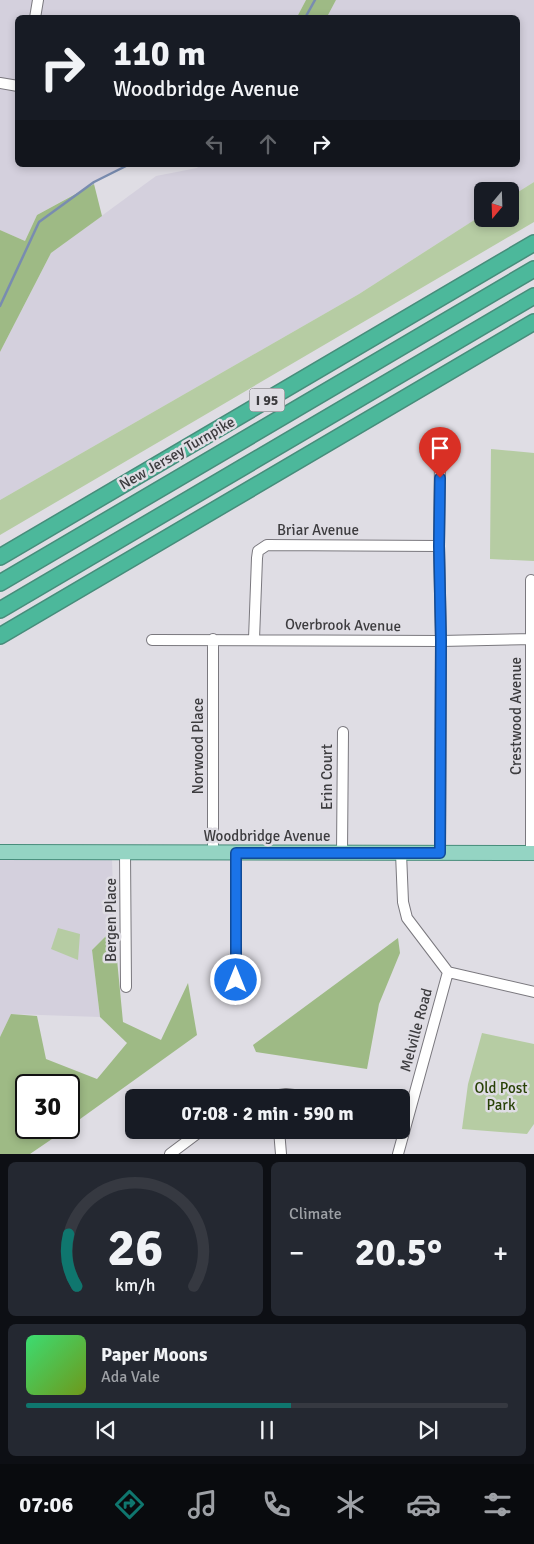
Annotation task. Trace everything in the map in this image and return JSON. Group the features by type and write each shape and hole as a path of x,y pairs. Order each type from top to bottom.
{"highway":[{"name":"New Jersey Turnpike","path":"0,557 534,243"},
{"name":"New Jersey Turnpike","path":"0,583 534,269"},
{"path":"0,610 534,296"},
{"path":"0,636 534,322"}],"main road":[{"name":"Woodbridge Avenue","path":"0,852 532,852"}],"street":[{"path":"36,15 38,0"},
{"path":"0,83 15,86"},
{"path":"440,460 440,853"},
{"name":"Briar Avenue","path":"254,639 257,558 258,551 267,545 439,546"},
{"name":"Crestwood Avenue","path":"531,580 533,639 532,852"},
{"name":"Norwood Place","path":"213,639 213,853"},
{"name":"Overbrook Avenue","path":"152,640 441,641 533,639"},
{"name":"Erin Court","path":"342,732 342,853"},
{"name":"Bergen Place","path":"125,853 126,987"},
{"path":"236,853 236,999"},
{"path":"401,853 403,902 407,918 448,972 534,992"},
{"name":"Melville Road","path":"410,1100 448,972"},
{"path":"170,1154 190,1139"},
{"path":"280,1139 281,1154"},
{"name":"Melville Road","path":"398,1154 401,1139"}],"shaded area":[{"path":"0,0 306,0 298,15 15,15 15,167 123,167 37,215 25,241 0,230"},
{"path":"336,0 534,0 534,182 519,191 519,182 474,182 474,220 359,294 0,500 0,352 51,253 156,176 198,167 520,167 520,15 328,15"},
{"path":"0,857 112,858 114,928 92,950 100,1017 11,1014 0,1037"}],"green space":[{"path":"306,0 336,0 328,15 298,15"},
{"path":"534,182 534,222 0,535 0,500 359,294 474,220 474,228 519,228 519,191"},
{"path":"94,184 102,216 51,253 0,352 0,230 25,241 37,215"},
{"path":"491,449 534,453 534,561 490,559"},
{"path":"58,928 80,934 78,960 51,949"},
{"path":"114,928 123,1022 161,1040 188,983 197,1035 80,1119 80,1074 15,1074 15,1139 52,1139 30,1154 0,1154 0,1037 11,1014 37,1016 46,1059 97,1079 127,1043 100,1017 92,950"},
{"path":"398,938 400,953 379,1004 367,1069 256,1052 253,1045"},
{"name":"Old Post Park","path":"482,1033 534,1044 534,1124 527,1134 462,1129 468,1084"}],"waterway":[{"path":"307,15 315,0"},
{"path":"0,306 39,222 94,182 124,167"}],"route":[{"path":"236,980 236,853 440,853 440,478"}]}
